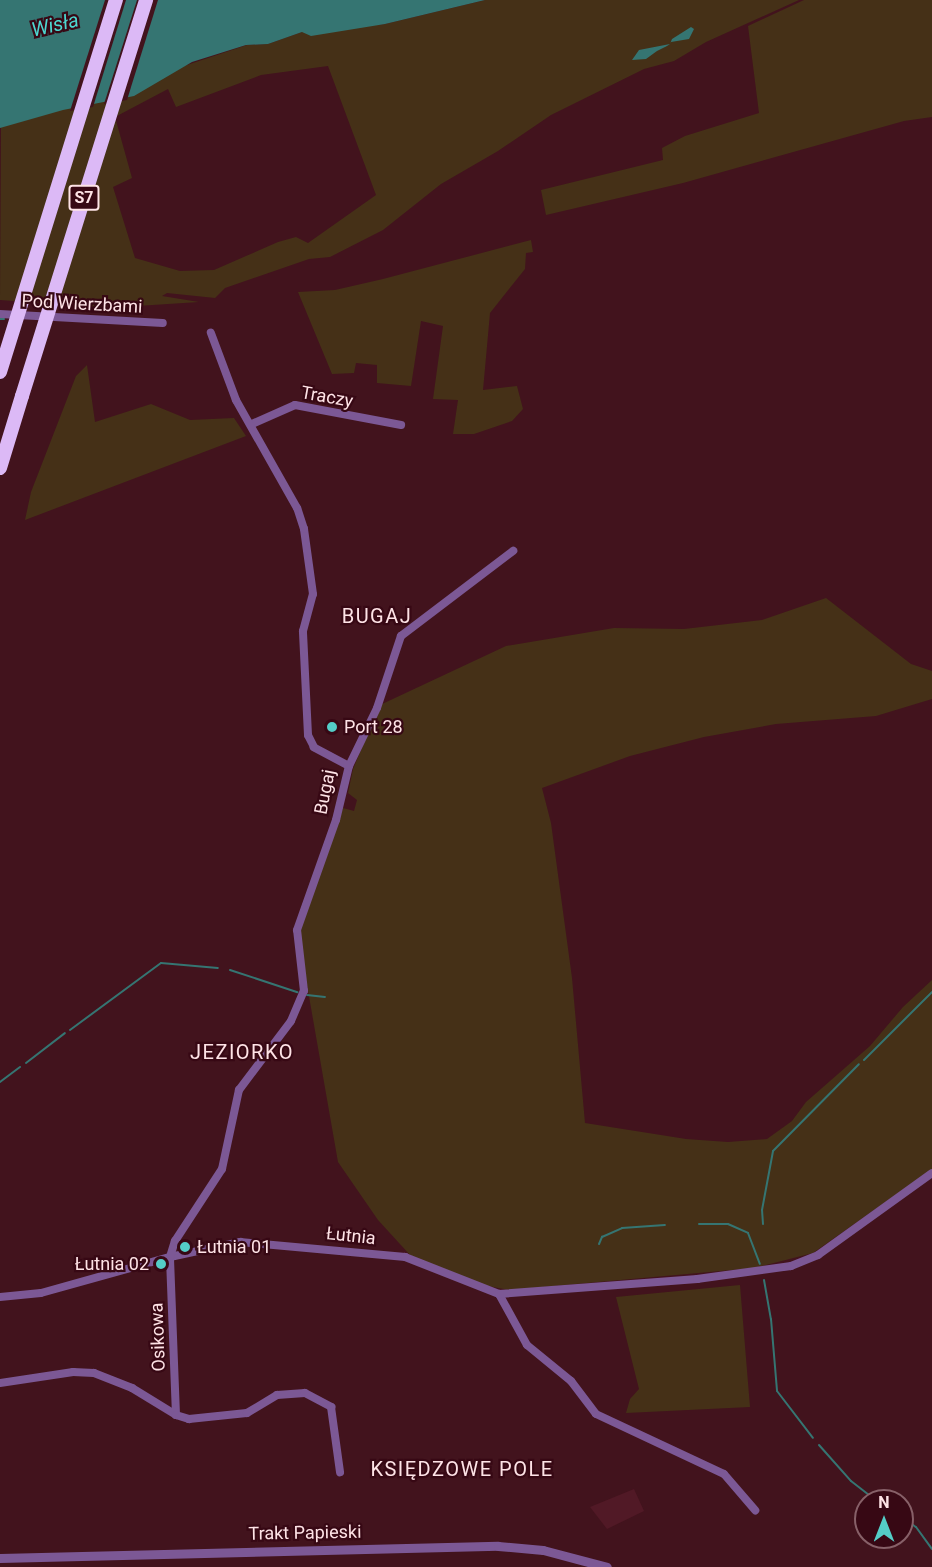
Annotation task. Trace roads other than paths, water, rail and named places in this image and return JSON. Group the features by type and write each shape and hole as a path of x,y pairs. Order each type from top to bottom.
{"highway":[{"name":"S7","path":"0,372 116,0"},
{"name":"S7","path":"0,468 146,0"}],"street":[{"name":"Pod Wierzbami","path":"0,314 163,323"},
{"name":"Bugaj","path":"170,1257 175,1241 222,1169 239,1090 300,1006 304,983 297,930 336,820 349,766 314,747 308,735 303,631 313,594 304,529 297,508 229,384 211,333"},
{"name":"Traczy","path":"252,424 295,405 401,424"},
{"path":"349,766 377,708 401,636 513,550"},
{"name":"Łutnia","path":"0,1298 41,1293 170,1257 240,1242 405,1257 498,1294 697,1279 791,1266 818,1255 932,1173"},
{"name":"Osikowa","path":"170,1257 176,1415"},
{"path":"498,1294 527,1345 571,1381 596,1414 724,1474 755,1510"},
{"name":"Osikowa","path":"0,1383 73,1372 94,1373 132,1388 176,1415 189,1419 247,1413 277,1395 305,1393 331,1407 340,1472"},
{"name":"Trakt Papieski","path":"0,1558 498,1546 543,1550 608,1567"}],"water":[{"name":"Wisła","path":"0,0 485,0 385,24 311,36 302,32 268,44 246,45 192,62 134,96 63,110 0,128"},
{"path":"691,27 694,29 689,39 670,44 672,39"},
{"path":"670,44 646,59 632,60 639,50"}],"waterway":[{"path":"70,1030 161,963 218,968"},
{"path":"230,970 297,992"},
{"path":"864,1060 932,992"},
{"path":"307,995 325,997"},
{"path":"26,1063 65,1033"},
{"path":"763,1224 762,1210 773,1151 859,1064"},
{"path":"0,1082 20,1067"},
{"path":"699,1224 728,1224 748,1233 760,1264"},
{"path":"599,1244 602,1237 622,1228 665,1225"},
{"path":"764,1280 771,1319 777,1391 813,1438"},
{"path":"819,1445 851,1481 861,1489"},
{"path":"914,1526 932,1549"}],"place":[{"name":"Port 28","path":"332,727"},
{"name":"Łutnia 01","path":"185,1247"},
{"name":"Łutnia 02","path":"161,1264"}],"district":[{"name":"BUGAJ","path":"377,616"},
{"name":"JEZIORKO","path":"242,1052"},
{"name":"KSIĘDZOWE POLE","path":"462,1469"}]}
